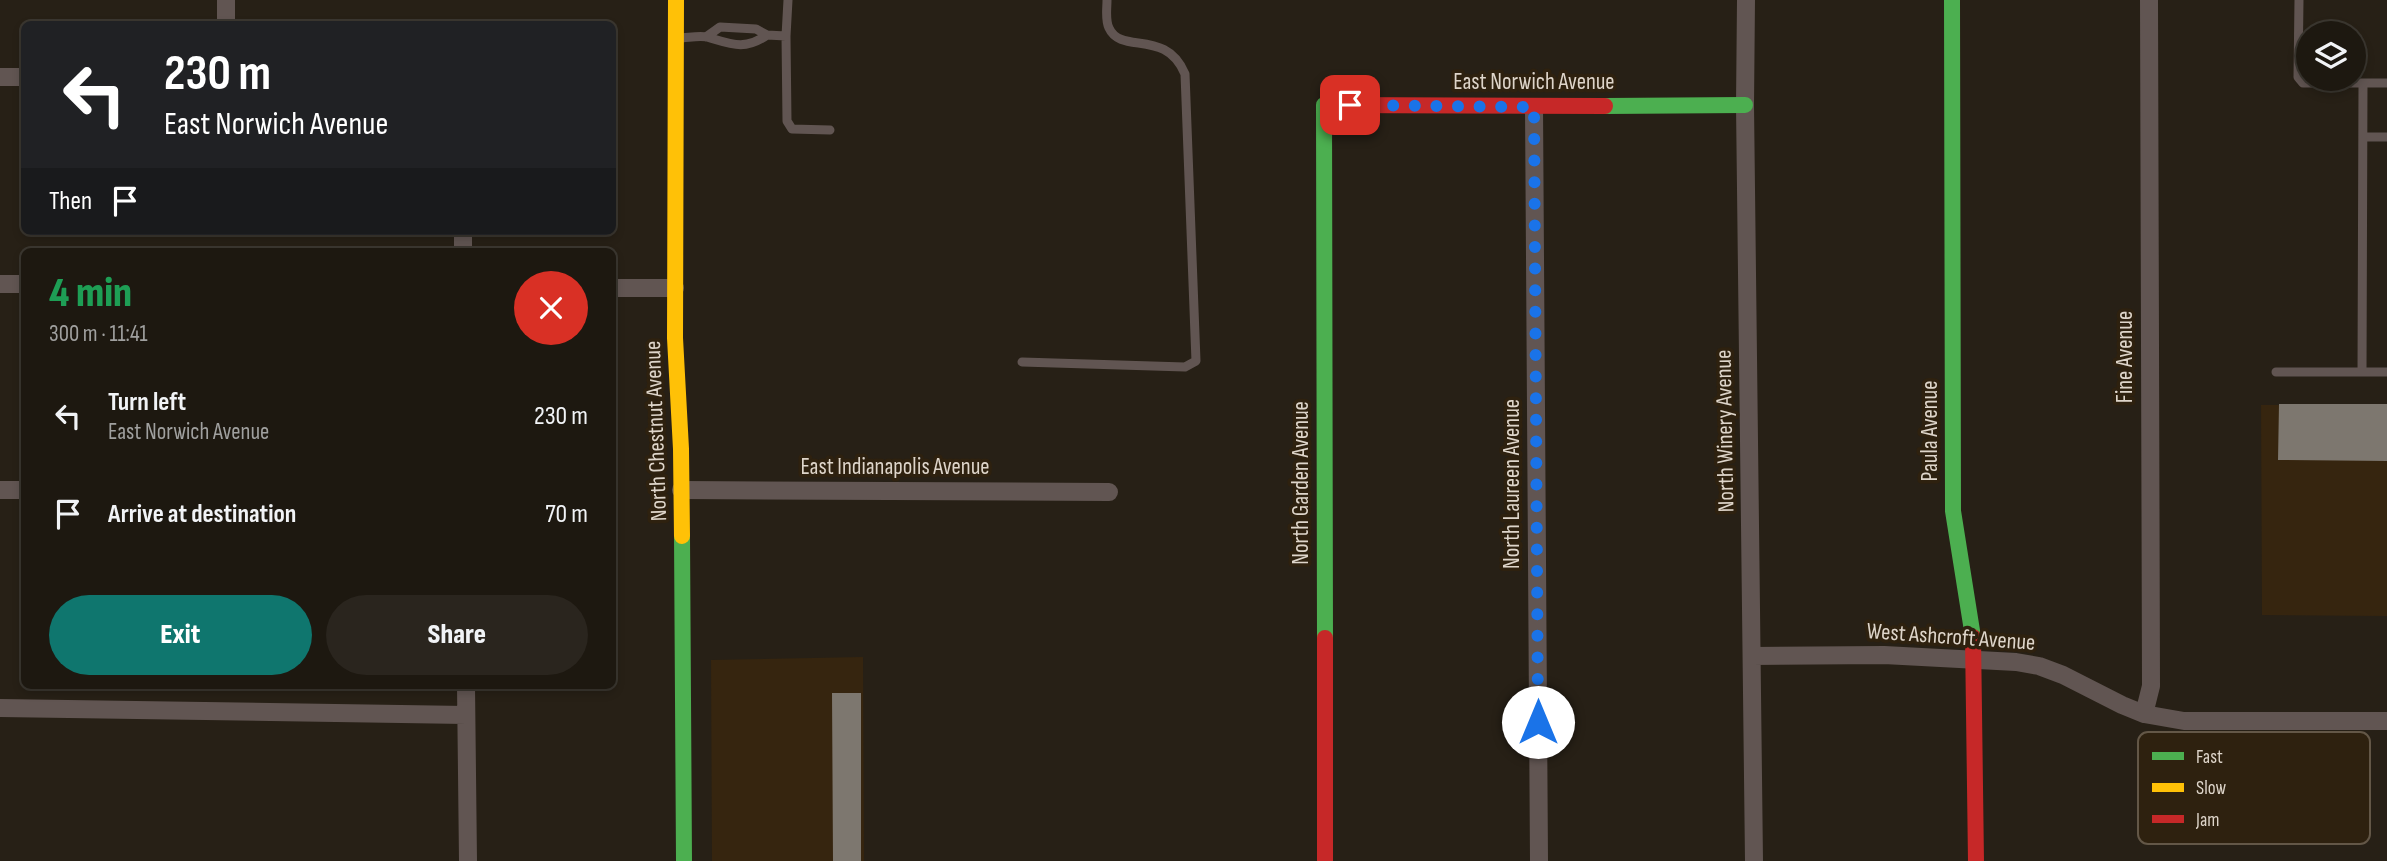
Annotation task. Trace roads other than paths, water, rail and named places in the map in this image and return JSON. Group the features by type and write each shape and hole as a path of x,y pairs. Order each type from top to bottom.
{"street":[{"path":"226,0 226,21"},
{"name":"North Chestnut Avenue","path":"676,0 675,288 681,490 684,861"},
{"name":"North Winery Avenue","path":"1746,0 1754,861"},
{"name":"Paula Avenue","path":"1952,0 1953,511 1956,541 1971,608 1975,661 1976,861"},
{"name":"Fine Avenue","path":"2144,714 2151,687 2149,0"},
{"path":"0,77 21,77"},
{"name":"East Norwich Avenue","path":"1324,105 1745,105"},
{"name":"North Garden Avenue","path":"1324,105 1325,861"},
{"name":"North Laureen Avenue","path":"1534,107 1539,861"},
{"path":"0,284 21,284"},
{"path":"616,288 675,288"},
{"path":"0,490 21,490"},
{"name":"East Indianapolis Avenue","path":"681,490 1109,492"},
{"name":"West Ashcroft Avenue","path":"1752,656 1884,655 2015,662 2039,666 2063,675 2144,714 2183,721 2387,721"},
{"path":"466,689 468,861"},
{"path":"0,708 466,715"}],"lane":[{"path":"788,0 787,121 792,130 830,130"},
{"path":"1022,362 1185,367 1196,361 1185,74 1180,62 1169,51 1155,44 1122,40 1112,34 1107,25 1107,0"},
{"path":"2299,0 2299,21"},
{"path":"705,37 720,27 756,29 767,35 786,36"},
{"path":"677,38 705,37 720,43 754,44 767,35"},
{"path":"2366,83 2387,83"},
{"path":"2362,372 2363,91"},
{"path":"2363,137 2387,137"},
{"path":"2276,372 2387,372"}]}
